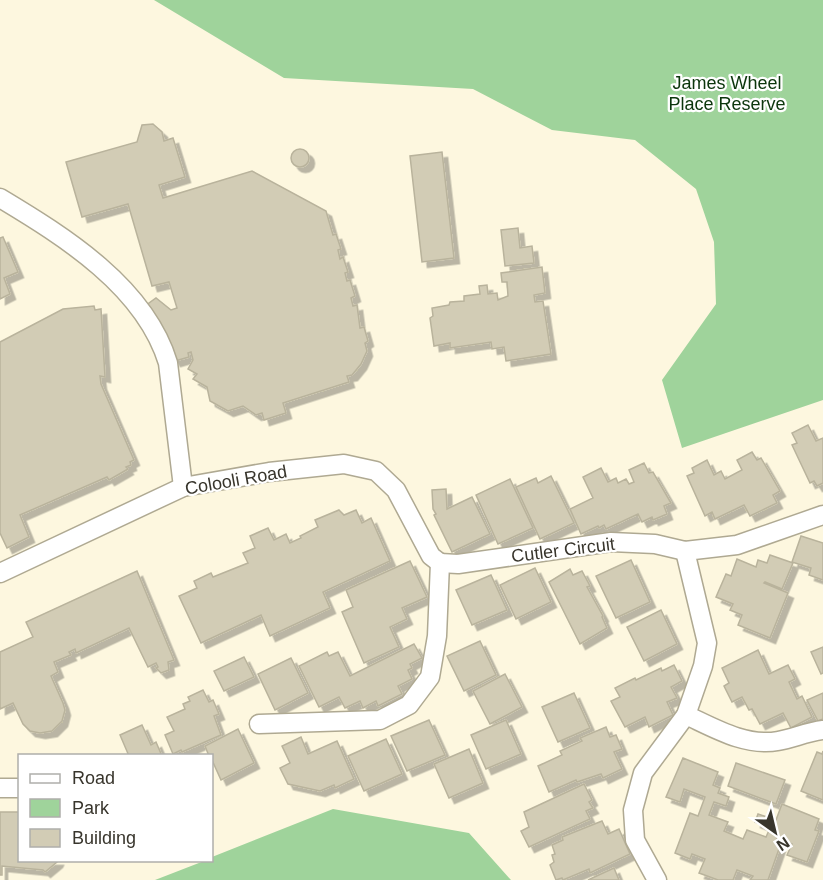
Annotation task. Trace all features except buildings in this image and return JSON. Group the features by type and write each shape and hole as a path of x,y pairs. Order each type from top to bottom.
{"street":[{"path":"0,198 93,259 114,278 164,348 168,363 183,487"},
{"name":"Colooli Road","path":"0,573 183,487 269,472 344,464 376,471 396,490 431,556 440,563"},
{"name":"Cutler Circuit","path":"440,563 458,564 611,542 655,544 685,551 737,544 823,515"},
{"path":"657,880 635,840 633,810 644,773 686,715 703,666 707,643 685,551"},
{"path":"259,724 380,720 409,705 430,677 437,636 440,563"},
{"path":"686,715 754,743 777,741 823,730"},
{"path":"0,788 18,788"}],"green space":[{"name":"James Wheel Place Reserve","path":"154,0 823,0 823,400 682,448 662,380 716,304 714,242 696,189 635,140 552,130 473,89 284,78"},
{"path":"333,809 469,833 511,880 155,880 201,862 213,862 213,857"}]}
